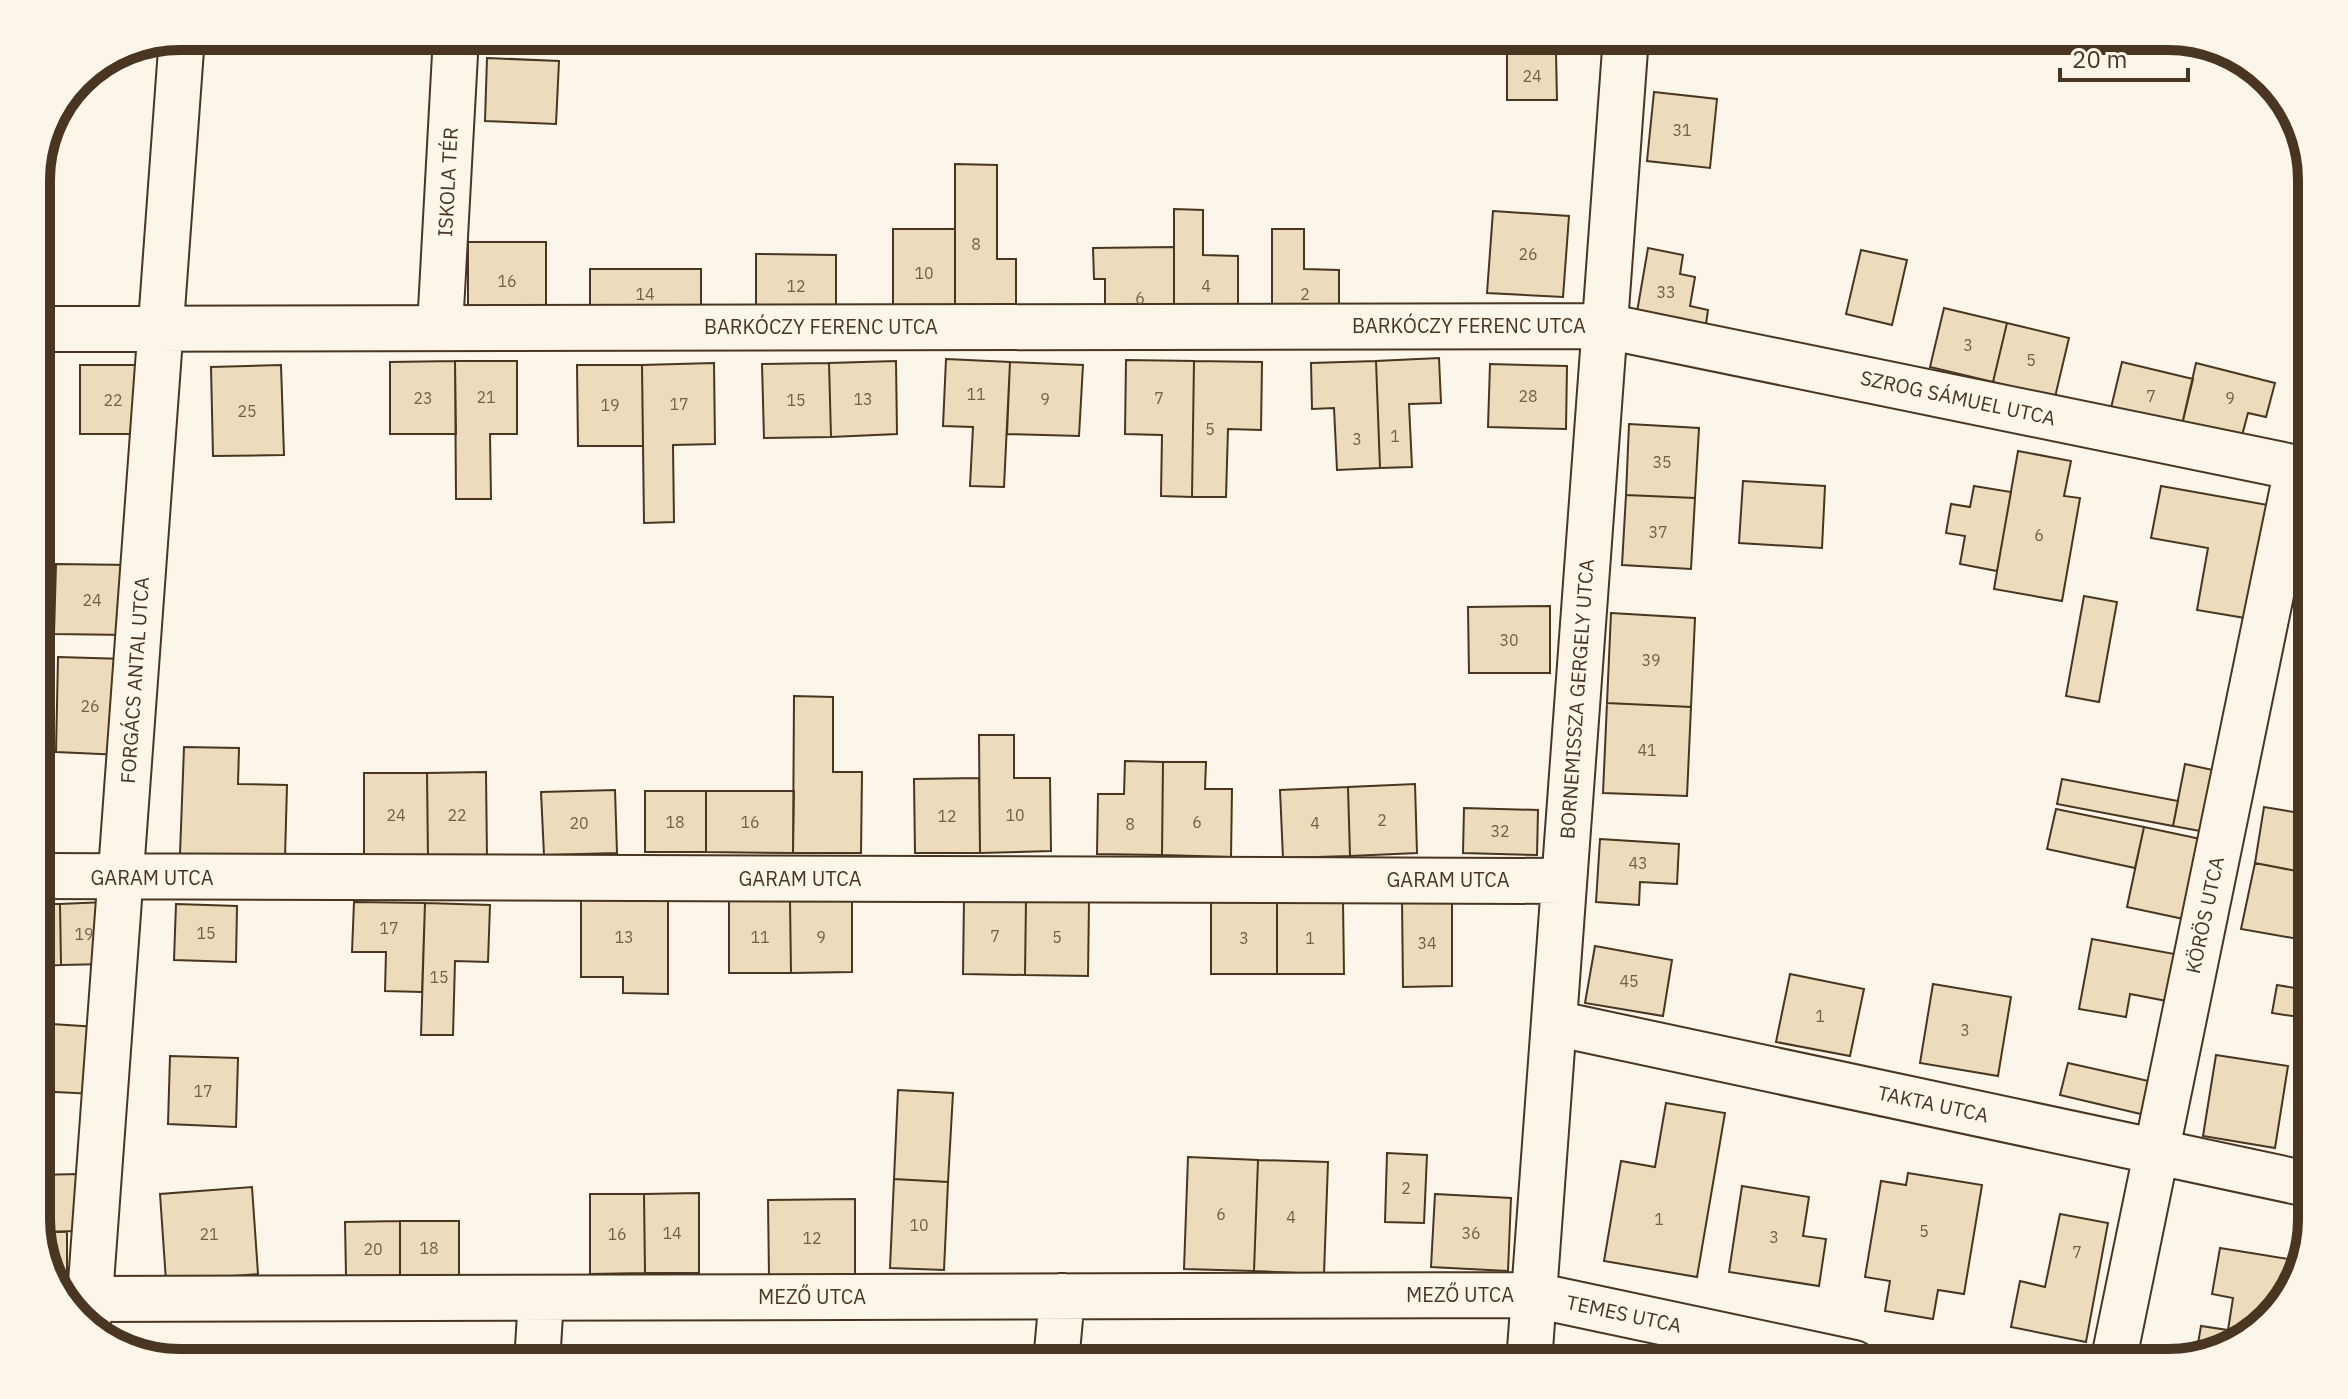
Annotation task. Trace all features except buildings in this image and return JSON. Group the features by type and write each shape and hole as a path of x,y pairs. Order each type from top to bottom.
{"street":[{"name":"FORGÁCS ANTAL UTCA","path":"89,1312 181,50"},
{"name":"ISKOLA TÉR","path":"440,328 455,50"},
{"name":"BORNEMISSZA GERGELY UTCA","path":"1530,1349 1625,50"},
{"name":"BARKÓCZY FERENC UTCA","path":"50,329 1605,326"},
{"name":"SZROG SÁMUEL UTCA","path":"1605,326 2298,468"},
{"name":"KÖRÖS UTCA","path":"2116,1349 2298,497"},
{"name":"GARAM UTCA","path":"50,876 1564,881"},
{"name":"TAKTA UTCA","path":"1554,1023 2298,1182"},
{"name":"MEZŐ UTCA","path":"89,1312 541,1298 1534,1295"},
{"name":"TEMES UTCA","path":"1534,1295 1788,1349"},
{"path":"1057,1349 1062,1296"},
{"path":"538,1349 541,1298"}]}
